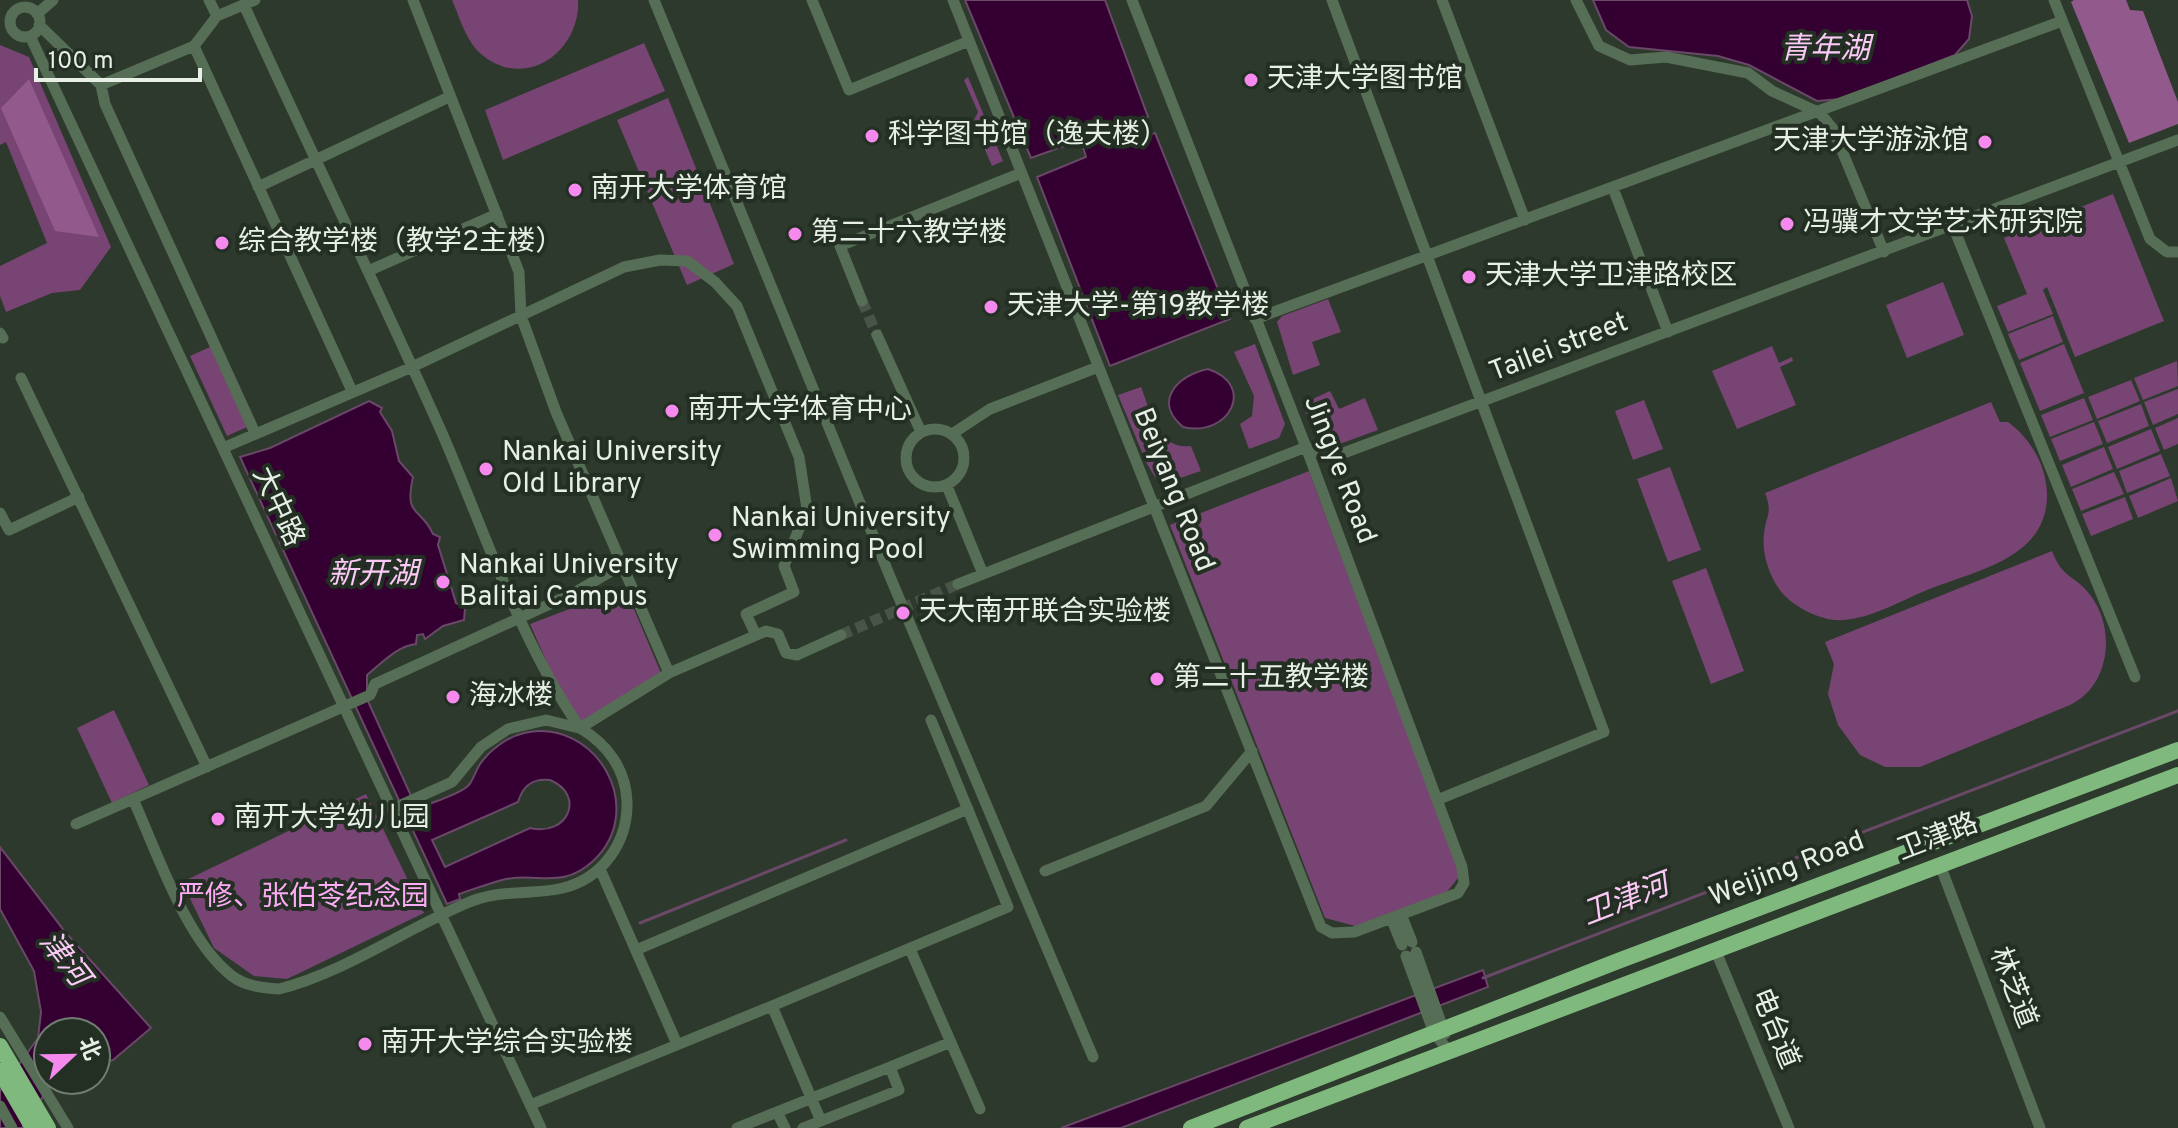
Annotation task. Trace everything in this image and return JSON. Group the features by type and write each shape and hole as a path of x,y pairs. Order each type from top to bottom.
{"highway":[{"name":"Weijing Road","path":"1191,1128 2178,750"},
{"name":"卫津路","path":"1448,1050 2178,775"},
{"path":"0,1046 48,1128"},
{"path":"1247,1128 1448,1050"},
{"path":"0,1071 33,1128"}],"street":[{"path":"53,0 38,19 30,36 17,35 6,28 17,4 31,9 38,19 101,85 105,104 255,433"},
{"path":"209,0 217,16"},
{"path":"413,0 519,272 521,316 620,566 669,673"},
{"path":"654,0 891,579 1093,1057"},
{"path":"812,0 849,90 969,41"},
{"name":"Beiyang Road","path":"953,0 1321,927 1339,934 1396,916"},
{"name":"Jingye Road","path":"1132,0 1306,447 1437,800 1464,883 1453,896 1396,916"},
{"path":"1332,0 1604,732 1437,800"},
{"path":"1442,0 1525,220"},
{"path":"1576,0 1599,46 1630,60 1666,57 1748,73 1772,91 1820,113 1833,129 1884,252"},
{"path":"2058,1 2062,21 2150,239 2167,252 2178,252"},
{"path":"101,85 194,46 217,16 249,2 520,618 556,693 580,728 609,752 620,772 626,795 621,838 600,869 561,888 493,894 279,989 255,986 233,978 206,950 133,799"},
{"path":"1255,319 1820,113 2062,21"},
{"name":"大中路","path":"30,36 223,448 348,705 441,915 541,1128"},
{"path":"194,46 352,391"},
{"path":"258,187 449,97"},
{"name":"Tailei street","path":"958,584 1152,505 1306,447 1333,457 2178,140"},
{"path":"862,301 840,246 1021,173"},
{"path":"1613,188 1668,332"},
{"path":"368,271 497,214"},
{"path":"1953,226 2135,677"},
{"path":"223,448 412,367 624,267 660,260 687,261 715,282 737,306 799,457 807,509 784,566 794,592 746,614 756,635"},
{"path":"877,335 921,432"},
{"path":"952,434 990,409 1098,367"},
{"path":"21,378 207,767"},
{"path":"932,429 952,434 963,447 964,464 956,480 947,486 922,485 909,472 909,445 921,432 932,429"},
{"path":"947,486 983,574"},
{"path":"0,513 9,530 79,497"},
{"path":"76,824 370,695 375,684 520,618 620,566"},
{"path":"396,808 452,782 481,747 508,729 546,720 580,728 669,673 770,631 778,634 786,653 797,655 841,635"},
{"path":"530,1105 1008,907 931,720"},
{"path":"1045,871 1206,806 1252,751"},
{"path":"636,950 968,809"},
{"name":"林芝道","path":"1940,865 2040,1128"},
{"path":"600,869 677,1044"},
{"path":"1396,916 1448,1050"},
{"path":"910,949 980,1109"},
{"name":"电台道","path":"1715,949 1789,1128"},
{"path":"772,1006 821,1121"},
{"path":"0,1017 68,1128"},
{"path":"737,1128 951,1042"},
{"path":"803,1128 899,1090 890,1067"},
{"path":"0,1106 12,1128"},
{"path":"777,1112 785,1128"}],"green space":[{"path":"452,0 578,0 576,19 560,50 532,67 515,69 498,65 476,49"},
{"path":"644,43 665,91 503,160 485,110"},
{"path":"0,45 29,57 111,247 80,290 52,293 6,312 0,296 0,266 47,243 6,142 0,145"},
{"path":"968,77 1003,161 992,166 973,122 978,112 964,80"},
{"path":"668,98 734,264 687,285 617,120"},
{"path":"2113,194 2164,321 2075,357 2047,287 2043,290 2053,314 2008,332 1997,306 2027,294 2004,238"},
{"path":"1943,282 1964,335 1907,358 1886,305"},
{"path":"1328,299 1341,332 1312,342 1320,365 1293,375 1277,322 1282,316"},
{"path":"2053,316 2063,342 2019,360 2008,334"},
{"path":"1255,344 1285,424 1279,438 1249,449 1240,424 1252,416 1254,396 1234,352"},
{"path":"2064,344 2084,393 2040,411 2020,363"},
{"path":"1772,346 1779,363 1792,357 1793,361 1780,367 1796,405 1737,429 1712,371"},
{"path":"210,347 247,427 227,436 190,356"},
{"path":"2177,361 2178,386 2143,400 2134,378"},
{"path":"2131,380 2140,401 2097,419 2088,397"},
{"path":"1141,387 1152,418 1163,436 1180,446 1191,446 1201,471 1165,483 1155,477 1118,395"},
{"path":"2178,389 2178,414 2153,425 2144,402"},
{"path":"1330,391 1339,409 1365,398 1378,430 1323,450 1302,404"},
{"path":"2084,398 2093,420 2050,437 2041,415"},
{"path":"1644,400 1663,449 1633,460 1615,411"},
{"path":"1991,402 2000,422 2008,422 2023,436 2043,470 2047,488 2046,507 2040,525 2029,541 1992,566 1858,618 1834,620 1821,617 1785,596 1775,583 1766,559 1763,542 1769,510 1765,493"},
{"path":"2141,404 2149,426 2107,443 2098,421"},
{"path":"2178,418 2178,444 2164,450 2155,428"},
{"path":"2094,422 2103,444 2060,461 2051,439"},
{"path":"2151,429 2160,451 2117,469 2108,447"},
{"path":"2104,447 2113,469 2071,487 2062,465"},
{"path":"2161,454 2170,476 2127,493 2119,471"},
{"path":"1670,467 1701,550 1668,562 1637,479"},
{"path":"1309,471 1458,867 1458,878 1446,893 1355,926 1325,918 1170,525"},
{"path":"2114,472 2124,494 2081,511 2072,489"},
{"path":"2171,478 2178,501 2138,518 2129,496"},
{"path":"2125,497 2133,519 2091,536 2082,514"},
{"path":"2052,551 2060,567 2091,596 2104,625 2105,656 2094,685 2070,705 1920,767 1885,767 1860,755 1838,725 1828,694 1834,664 1825,642"},
{"path":"1706,568 1744,671 1711,684 1672,581"},
{"path":"625,588 661,673 581,723 560,692 530,624"},
{"path":"114,710 149,785 112,803 77,728"},
{"name":"严修、张伯苓纪念园","path":"366,794 424,913 287,979 254,976 214,948 182,882"}],"shaded area":[{"path":"2126,0 2130,10 2143,11 2178,102 2178,124 2129,143 2071,2"},
{"path":"29,79 99,237 55,231 1,108"}],"water":[{"path":"965,0 1105,0 1148,117 1116,128 1122,144 1155,133 1230,319 1110,366 1037,177 1086,157 1081,140 1031,158"},
{"name":"青年湖","path":"1593,0 1967,0 1972,16 1969,39 1955,55 1841,99 1817,101 1749,65 1718,56 1629,47 1606,30"},
{"path":"1208,369 1223,377 1231,386 1234,397 1231,408 1224,418 1213,425 1183,427 1174,417 1169,399 1179,383"},
{"name":"新开湖","path":"369,401 382,408 380,412 392,431 399,461 413,477 412,506 433,534 440,537 438,545 456,603 465,608 464,620 443,626 425,639 423,634 417,635 416,644 396,652 367,675 367,699 417,809 463,790 489,754 505,741 524,733 550,732 573,739 592,753 606,772 615,793 616,817 609,840 582,870 561,877 506,879 459,894 460,899 447,904 240,457 270,448","holes":["550,780 561,787 570,804 563,821 543,829 530,828 445,867 432,840 518,802 526,787 534,782"]},
{"name":"津河","path":"0,847 66,933 151,1028 112,1060 112,1016 41,1016 34,971 0,909"},
{"path":"1483,970 1488,987 1121,1128 1061,1128"},
{"path":"32,1046 32,1096 43,1096 22,1128 0,1128 0,1091"}],"waterway":[{"name":"卫津河","path":"1483,978 2178,711"},
{"path":"640,923 846,840"}],"tunnel":[{"path":"862,301 877,335"},
{"path":"841,635 958,584"}],"place":[{"name":"天津大学图书馆","path":"1251,80"},
{"name":"科学图书馆（逸夫楼）","path":"872,136"},
{"name":"天津大学游泳馆","path":"1985,142"},
{"name":"南开大学体育馆","path":"575,190"},
{"name":"冯骥才文学艺术研究院","path":"1787,224"},
{"name":"第二十六教学楼","path":"795,234"},
{"name":"综合教学楼（教学2主楼）","path":"222,243"},
{"name":"天津大学卫津路校区","path":"1469,277"},
{"name":"天津大学-第19教学楼","path":"991,307"},
{"name":"南开大学体育中心","path":"672,411"},
{"name":"Nankai University Old Library","path":"486,469"},
{"name":"Nankai University Swimming Pool","path":"715,535"},
{"name":"Nankai University Balitai Campus","path":"443,582"},
{"name":"天大南开联合实验楼","path":"903,613"},
{"name":"第二十五教学楼","path":"1157,679"},
{"name":"海冰楼","path":"453,697"},
{"name":"南开大学幼儿园","path":"218,819"},
{"name":"南开大学综合实验楼","path":"365,1044"}]}
